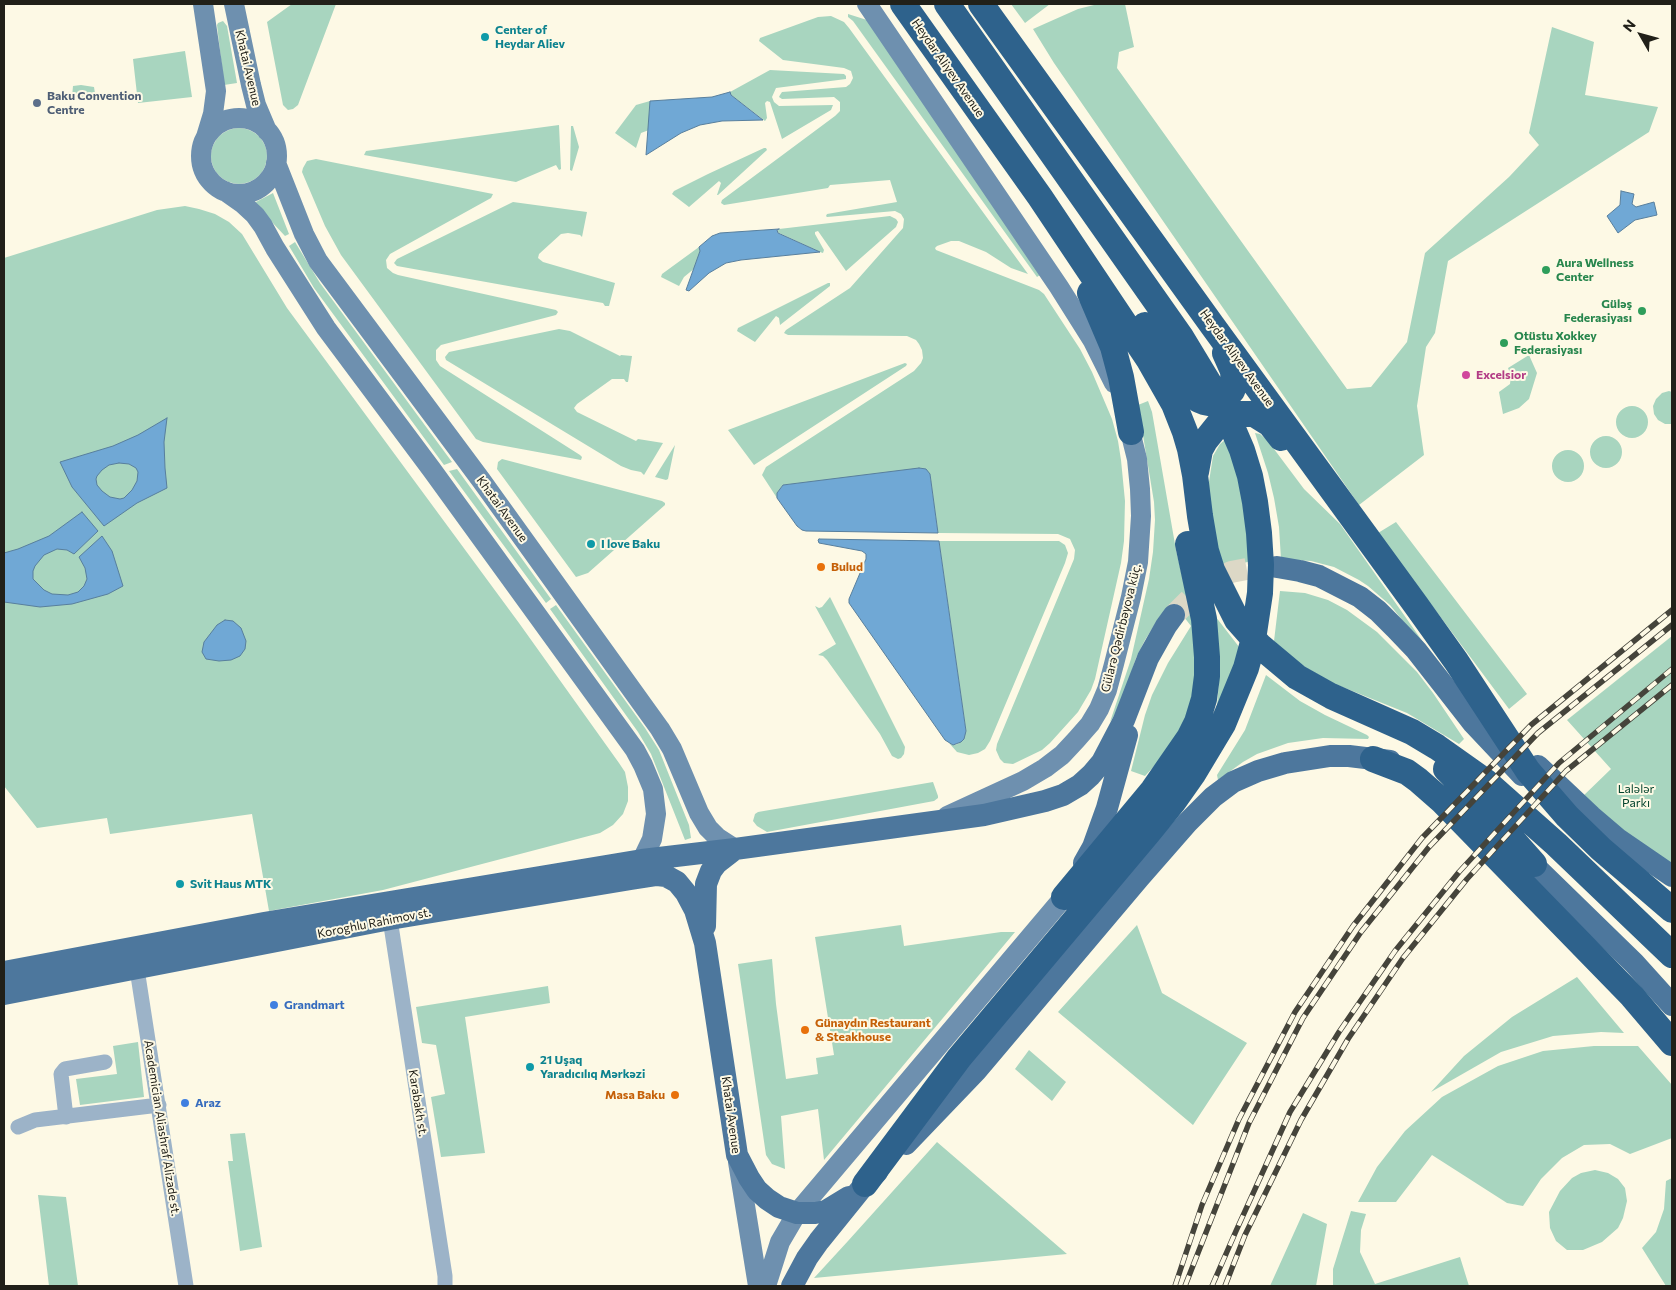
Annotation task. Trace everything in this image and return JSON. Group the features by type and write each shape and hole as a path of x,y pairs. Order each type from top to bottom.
{"highway":[{"name":"Heydar Aliyev Avenue","path":"903,4 1040,197 1149,360 1174,404 1185,432 1195,475"},
{"path":"865,1184 959,1058 1150,832 1208,752 1223,724 1246,668 1258,613 1261,565 1260,534 1250,476 1242,450 1224,408 1181,337 947,4"},
{"name":"Heydar Aliyev Avenue","path":"981,4 1456,661 1528,771 1566,816 1672,910"},
{"path":"1040,197 1081,274 1113,347 1121,377 1131,432"},
{"path":"1040,197 1156,339 1194,395 1199,400 1209,404 1220,402 1227,397 1234,386 1235,378 1212,325"},
{"path":"1064,896 1153,790 1189,738 1197,722 1204,699 1207,657 1204,619 1181,510 1172,428 1161,380"},
{"path":"1346,508 1304,472 1270,424 1254,414 1239,414 1224,421 1210,434 1200,450 1195,475 1206,551 1212,570 1237,620 1260,646 1297,676 1313,686 1420,737 1485,781 1556,844 1672,955"},
{"path":"1367,712 1412,740 1444,767 1479,802 1534,864"},
{"path":"1373,758 1407,772 1442,801 1632,996 1672,1043"}],"main road":[{"path":"1277,567 1319,576 1360,597 1378,611 1416,650 1473,724 1494,747 1566,816"},
{"name":"Gülarə Qədirbəyova küç.","path":"735,849 984,815 1063,795 1080,785 1091,775 1110,748 1124,720 1142,671 1158,639 1174,615"},
{"path":"1064,896 1093,847 1108,808 1142,671"},
{"path":"1490,714 1547,775 1591,816 1618,839 1672,876"},
{"path":"792,1286 819,1240 865,1184 976,1071 1187,823 1213,796 1233,782 1258,771 1285,763 1313,758 1349,756 1395,762 1433,780 1464,802 1534,864 1634,963 1672,1005"},
{"path":"1153,790 1177,769 1186,765 1192,765 1201,770 1206,776 1208,783 1205,794 1187,823"},
{"name":"Koroghlu Rahimov st.","path":"4,972 273,921 642,860 735,849"},
{"path":"705,943 704,902 706,884 711,871 717,863 735,849"},
{"name":"Koroghlu Rahimov st.","path":"4,994 390,920 657,875 666,876 677,882 686,893 695,910 705,943"},
{"name":"Khatai Avenue","path":"705,943 736,1155"},
{"path":"1634,963 1672,996"},
{"path":"736,1155 749,1178 762,1194 779,1207 797,1213 826,1211 865,1184"}],"street":[{"name":"Gülarə Qədirbəyova küç.","path":"866,4 1049,271 1093,341 1113,380 1131,432 1137,459 1140,489 1141,516 1138,562 1131,597 1114,664 1098,709 1090,724 1062,755 1045,768 987,798 932,822"},
{"path":"234,5 204,8 216,91 213,114 201,157 207,177 214,185 242,203 255,215 326,328 462,510 634,750 643,765 653,789 656,814 652,839 642,860"},
{"name":"Khatai Avenue","path":"234,5 250,85 267,131"},
{"path":"205,140 212,129 222,122 234,118 246,119 258,123 267,131 275,146 276,162 266,182 257,189 247,193 235,194 225,191"},
{"name":"Khatai Avenue","path":"276,162 304,234 318,261 482,480 660,729 672,749 699,813 708,828 718,838 735,849"},
{"path":"766,1286 780,1242 797,1213 1064,896"},
{"name":"Karabakh st.","path":"390,920 445,1286"},
{"name":"Academician Aliashraf Alizade st.","path":"137,969 186,1286"},
{"path":"66,1116 61,1074 65,1069 104,1062"},
{"path":"18,1127 35,1120 159,1105"},
{"name":"Khatai Avenue","path":"736,1155 758,1286"}],"green space":[{"path":"292,4 336,4 298,105 288,110 283,105 267,22"},
{"path":"1011,4 1050,4 1025,23"},
{"path":"1098,4 1125,4 1134,47 1119,52 1117,68 1347,389 1371,387 1407,342 1425,253 1509,177 1539,145 1529,133 1552,27 1594,42 1585,95 1658,107 1649,132 1448,261 1435,333 1426,347 1417,406 1424,455 1359,505 1054,63 1033,29 1078,9"},
{"path":"848,14 867,20 1040,275 1037,277 853,21 848,17"},
{"path":"831,16 844,22 849,28 1028,274 1011,268 986,252 959,241 951,241 937,246 936,250 1039,290 1044,294 1080,349 1092,372 1112,419 1118,441 1125,501 1124,541 1121,563 1095,679 1078,712 1050,743 1042,750 1013,764 1004,763 1000,759 996,750 997,744 1074,559 1075,550 1070,539 1058,534 938,533 930,474 783,485 777,493 777,498 762,475 766,467 914,371 923,358 919,344 916,340 907,336 788,335 784,333 850,288 903,228 904,219 901,214 895,211 826,216 827,214 897,202 890,180 830,185 828,188 724,205 721,203 722,200 840,111 840,102 834,97 782,99 779,97 782,92 846,87 853,78 851,71 844,68 783,60 759,41 760,38 818,17"},
{"path":"223,21 227,26 237,83 224,85 217,25"},
{"path":"185,51 192,97 138,103 133,59"},
{"path":"770,70 844,74 846,79 776,88 772,97 779,106 833,105 831,110 782,139 770,102 767,101 765,103 767,118 765,121 730,94 730,92"},
{"path":"73,86 94,87 96,100 72,97"},
{"path":"650,101 649,130 641,133 636,148 615,133 636,105"},
{"path":"559,125 561,169 559,170 556,165 516,182 364,155 366,151"},
{"path":"571,126 573,126 579,147 572,171 570,170"},
{"path":"233,128 245,128 255,132 263,140 267,156 263,172 255,180 245,184 233,184 223,180 215,172 211,162 211,150 215,140 223,132"},
{"path":"764,148 767,150 718,195 721,183 719,181 689,207 672,194 674,191 708,174"},
{"path":"316,159 493,194 491,198 390,254 386,260 387,268 398,275 556,310 558,312 556,315 441,345 436,350 436,360 440,366 580,455 582,457 581,460 483,442 476,439 341,255 325,226 302,172 307,161"},
{"path":"273,193 289,234 285,236 254,203"},
{"path":"513,202 587,212 582,237 568,233 561,234 539,254 538,258 543,262 615,283 609,306 605,306 603,303 397,266 394,263 397,259"},
{"path":"185,206 215,214 229,222 242,234 287,308 519,623 619,763 625,772 628,801 623,814 613,825 600,833 383,890 269,911 252,814 110,834 107,818 37,828 4,786 4,258 157,210"},
{"path":"890,216 898,222 896,227 846,271 818,231 815,234 824,250 823,253 777,232 779,229"},
{"path":"295,242 320,283 452,462 444,465 314,288 289,246"},
{"path":"699,247 700,251 695,268 684,277 679,286 661,277 662,274"},
{"path":"830,283 830,286 780,325 779,318 776,316 755,342 737,331 738,328"},
{"path":"559,329 570,331 620,356 632,356 628,382 624,379 612,379 574,408 577,412 636,441 638,439 663,443 644,475 641,472 621,466 446,360 445,357 449,352"},
{"path":"1529,355 1537,373 1529,399 1519,408 1503,414 1499,392 1510,384 1511,376 1508,368"},
{"path":"905,363 907,364 906,366 754,465 728,430"},
{"path":"1672,392 1672,424 1665,424 1658,420 1654,414 1653,406 1656,399 1662,393"},
{"path":"1148,401 1152,412 1176,550 1198,644 1199,665 1186,721 1157,763 1145,776 1131,771 1145,715 1152,695 1168,663 1191,626 1173,603 1160,616 1136,658 1120,707 1110,722 1131,659 1149,579 1153,552 1154,502 1138,405"},
{"path":"1632,406 1644,410 1648,422 1644,434 1632,438 1620,434 1616,422 1620,410"},
{"path":"1255,433 1260,434 1268,441 1304,489 1340,524 1423,642 1421,643 1390,605 1359,580 1334,567 1311,561 1281,559 1279,527 1274,498"},
{"path":"1606,436 1618,440 1622,452 1618,464 1606,468 1594,464 1590,452 1594,440"},
{"path":"1226,439 1238,470 1253,560 1224,570 1219,559 1208,488 1213,456 1220,444"},
{"path":"675,445 668,479 655,477"},
{"path":"1568,450 1580,454 1584,466 1580,478 1568,482 1556,478 1552,466 1556,454"},
{"path":"502,459 662,501 665,505 588,573 576,577 497,469 498,462"},
{"path":"457,469 551,599 546,603 449,471"},
{"path":"1396,522 1527,694 1509,709 1378,533"},
{"path":"939,541 1059,541 1065,545 1068,553 990,741 985,749 969,755 957,752 949,743 953,745 958,744 966,731"},
{"path":"1280,591 1305,593 1328,600 1347,610 1377,632 1417,672 1464,739 1459,744 1407,713 1335,684 1291,657 1274,641"},
{"path":"830,597 905,747 901,758 898,759 892,756 880,734 827,660 823,656 818,655 836,644 815,606 822,607"},
{"path":"556,605 659,750 689,825 691,838 685,840 651,754 638,732 550,609"},
{"path":"1212,612 1243,652 1216,722 1219,680"},
{"name":"Lalələr Parkı","path":"1672,636 1672,864 1593,809 1581,798 1611,769 1567,720"},
{"path":"1266,675 1300,701 1367,735 1368,739 1323,738 1288,743 1257,754 1218,780 1217,775 1245,730"},
{"path":"933,782 938,796 934,801 767,832 753,821 755,814 758,812"},
{"path":"901,925 904,946 1001,932 1015,932 824,1160 818,1109 781,1116 785,1169 772,1164 766,1155 738,964 772,959 786,1079 818,1074 816,1058 834,1055 815,937"},
{"path":"1137,925 1162,993 1247,1043 1193,1125 1058,1012"},
{"path":"1577,977 1624,1033 1601,1032 1553,1036 1501,1052 1431,1092 1464,1056 1512,1017"},
{"path":"548,986 550,1003 465,1017 485,1153 441,1157 431,1097 445,1094 436,1045 422,1043 416,1007"},
{"path":"138,1042 144,1097 80,1105 76,1079 117,1074 113,1046"},
{"path":"1594,1046 1638,1046 1672,1085 1672,1138 1630,1154 1610,1144 1584,1145 1562,1158 1541,1179 1523,1206 1507,1203 1432,1155 1396,1202 1358,1202 1377,1167 1405,1131 1442,1097 1498,1066 1543,1051"},
{"path":"1029,1050 1066,1082 1052,1101 1015,1069"},
{"path":"245,1133 262,1247 240,1251 228,1161 233,1161 230,1134"},
{"path":"937,1142 1067,1254 814,1278 848,1241"},
{"path":"1595,1170 1608,1173 1618,1179 1625,1188 1627,1201 1623,1218 1618,1228 1602,1242 1583,1250 1567,1250 1556,1241 1550,1228 1549,1212 1560,1191 1572,1178 1581,1173"},
{"path":"1672,1178 1672,1286 1666,1286 1642,1248 1656,1232 1664,1209 1666,1181"},
{"path":"38,1195 66,1197 78,1286 49,1286"},
{"path":"1351,1211 1366,1214 1361,1230 1360,1252 1375,1284 1460,1257 1469,1286 1333,1286 1333,1269"},
{"path":"1303,1213 1327,1224 1316,1286 1270,1286"}],"water":[{"path":"730,92 731,95 763,120 722,121 700,125 681,133 646,155 650,101 712,97"},
{"path":"1621,191 1634,194 1632,204 1636,207 1654,202 1657,215 1635,220 1618,233 1607,216 1620,205"},
{"path":"779,229 777,230 778,233 820,252 726,263 709,273 689,291 686,290 700,251 699,247 712,236 720,233"},
{"path":"167,418 164,442 167,488 137,503 104,526 72,487 60,462 113,446 138,435","holes":["129,464 136,468 138,472 137,481 124,498 110,497 97,485 97,476 109,465"]},
{"path":"919,468 926,469 930,474 938,533 806,531 797,526 777,498 777,493 783,485"},
{"path":"82,512 98,531 74,554 67,550 57,549 44,555 35,566 33,579 44,590 52,594 68,595 78,592 84,586 87,579 85,568 79,557 102,536 112,551 123,586 108,594 72,604 40,607 4,602 4,553 49,536"},
{"path":"819,539 939,541 966,731 961,742 953,745 945,740 849,603 866,559 866,554 862,551 819,543"},
{"path":"225,620 233,621 241,628 246,641 245,649 240,656 231,660 206,659 202,652 204,642 217,625"}],"tunnel":[{"path":"1174,615 1195,594 1213,581 1231,572 1252,568 1277,567"}],"railway":[{"path":"1175,1286 1202,1205 1239,1119 1295,1012 1353,926 1422,838 1531,725 1672,610"},
{"path":"1185,1286 1249,1123 1303,1018 1361,932 1429,847 1538,733 1672,625"},
{"path":"1212,1286 1290,1112 1339,1032 1395,951 1459,872 1559,763 1672,669"},
{"path":"1225,1286 1245,1235 1301,1120 1348,1039 1403,958 1467,879 1566,771 1672,685"}],"place":[{"name":"Center of Heydar Aliev","path":"485,37"},
{"name":"Baku Convention Centre","path":"37,103"},
{"name":"Aura Wellness Center","path":"1546,270"},
{"name":"Güləş Federasiyası","path":"1642,311"},
{"name":"Otüstu Xokkey Federasiyası","path":"1504,343"},
{"name":"Excelsior","path":"1466,375"},
{"name":"I love Baku","path":"591,544"},
{"name":"Bulud","path":"821,567"},
{"name":"Svit Haus MTK","path":"180,884"},
{"name":"Grandmart","path":"274,1005"},
{"name":"Günaydın Restaurant & Steakhouse","path":"805,1030"},
{"name":"21 Uşaq Yaradıcılıq Mərkəzi","path":"530,1067"},
{"name":"Masa Baku","path":"675,1095"},
{"name":"Araz","path":"185,1103"}]}
